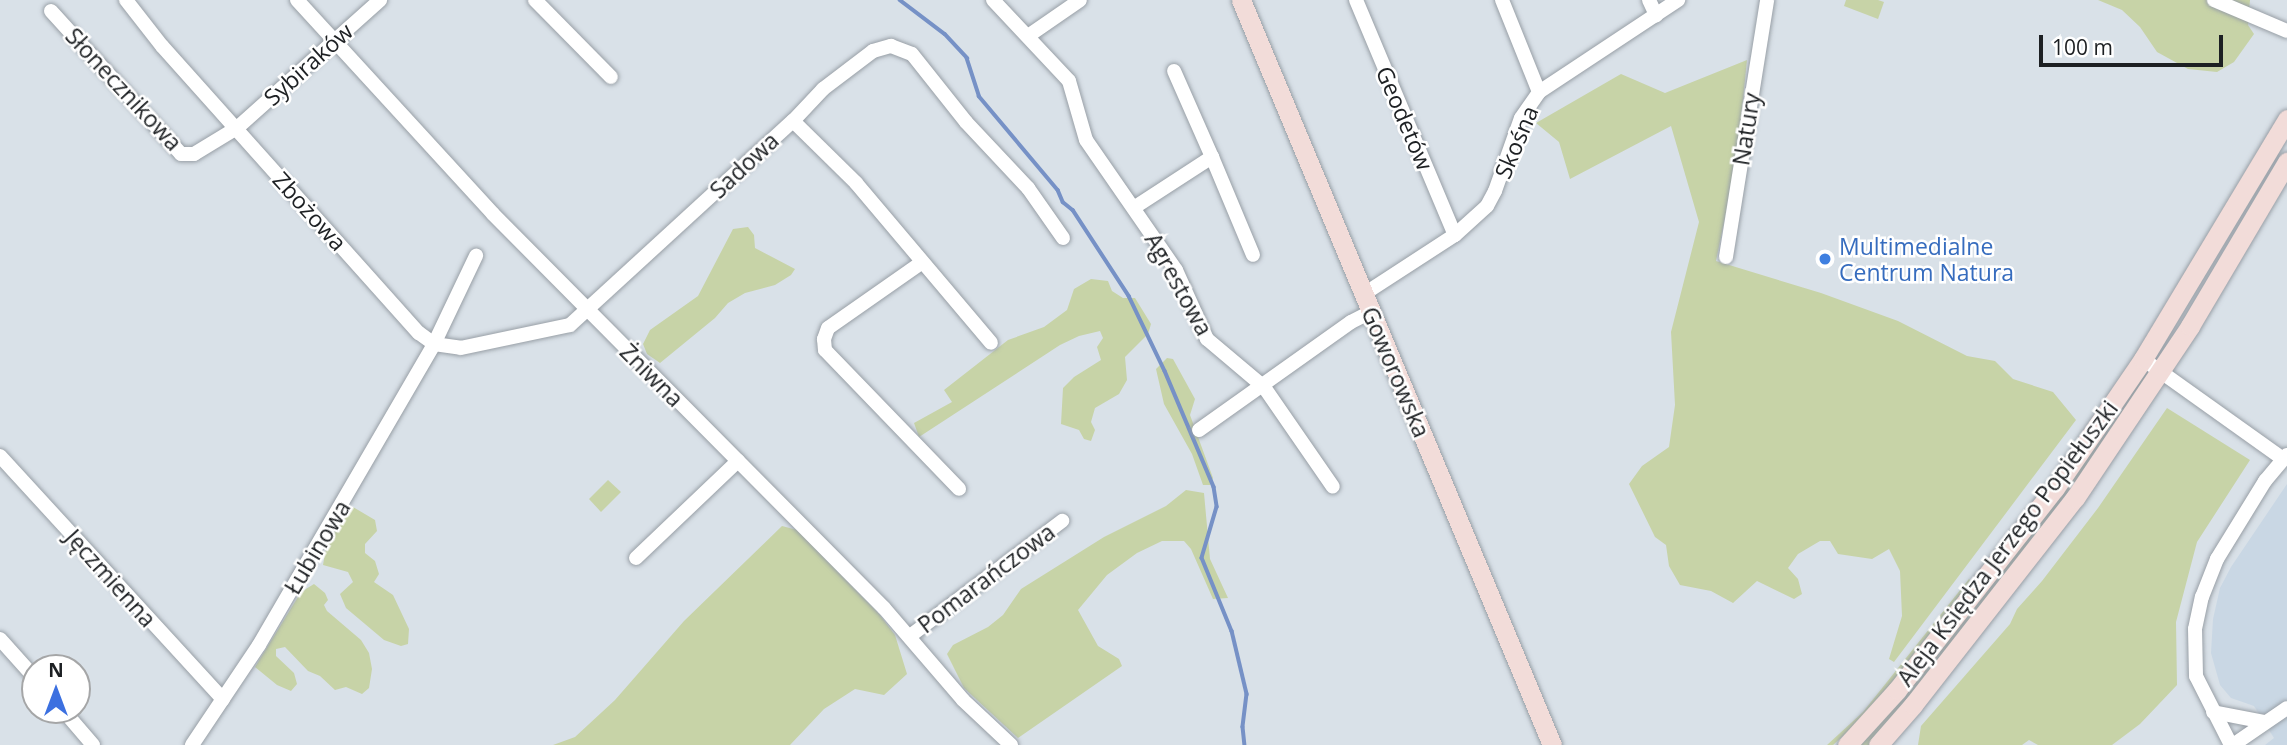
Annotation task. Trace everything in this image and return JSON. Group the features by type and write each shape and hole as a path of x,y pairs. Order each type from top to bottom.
{"main road":[{"name":"Goworowska","path":"1241,0 1552,745"},
{"name":"Aleja Księdza Jerzego Popiełuszki","path":"1847,745 1897,690 2017,539 2143,359 2287,119"},
{"name":"Aleja Księdza Jerzego Popiełuszki","path":"1878,745 2035,551 2159,374 2287,162"}],"street":[{"name":"Zbożowa","path":"126,0 419,333 434,344"},
{"name":"Żniwna","path":"297,0 588,311 910,636 963,700 1011,745"},
{"name":"Sybiraków","path":"237,128 380,0"},
{"path":"535,0 611,77"},
{"name":"Agrestowa","path":"993,0 1071,84 1086,140 1135,207 1176,270 1207,339 1264,387 1333,486"},
{"path":"1028,36 1080,0"},
{"name":"Geodetów","path":"1356,0 1455,235"},
{"path":"1502,0 1539,92"},
{"path":"1649,0 1656,15"},
{"name":"Skośna","path":"1367,303 1476,218 1495,191 1521,118 1539,92 1678,0"},
{"name":"Natury","path":"1726,257 1767,0"},
{"path":"2214,0 2287,31"},
{"name":"Słonecznikowa","path":"51,11 181,154 194,154 237,128"},
{"name":"Sadowa","path":"434,344 461,348 564,327 588,311 793,121 823,89 873,51 891,46 912,54 966,122 1028,188 1063,238"},
{"path":"1174,71 1253,255"},
{"path":"793,121 856,183 991,343"},
{"name":"Agrestowa","path":"1135,207 1212,157"},
{"path":"434,344 477,256"},
{"path":"921,263 828,328 824,339 825,350 959,489"},
{"path":"1199,430 1264,387 1351,322 1367,303"},
{"name":"Łubinowa","path":"192,745 309,562 434,344"},
{"path":"2143,359 2159,374 2285,457 2265,481 2217,559 2202,597 2193,645 2196,676 2232,745 2287,708"},
{"name":"Jęczmienna","path":"0,456 223,699"},
{"path":"636,558 738,461"},
{"name":"Pomarańczowa","path":"910,636 1062,521"},
{"path":"0,639 21,662"},
{"path":"2213,712 2265,722"},
{"path":"74,724 93,745"}],"shaded area":[{"path":"2287,484 2287,745 2265,745 2274,738 2254,706 2231,698 2220,685 2211,653 2213,619 2220,588 2231,567"}],"green space":[{"path":"1846,0 1884,2 1878,19 1844,6"},
{"path":"2098,0 2250,0 2248,25 2254,34 2234,62 2217,72 2188,69 2157,52 2140,27 2122,10"},
{"path":"1747,60 1737,159 1716,261 1821,293 1898,321 1967,356 1995,361 2013,379 2053,392 2076,420 1894,662 1889,659 1902,616 1900,571 1889,549 1872,559 1838,554 1830,541 1820,541 1798,554 1788,568 1798,579 1802,594 1794,599 1757,581 1733,603 1711,591 1680,585 1669,566 1666,545 1655,537 1629,484 1642,466 1669,447 1675,405 1671,332 1699,222 1671,126 1570,179 1559,142 1536,123 1621,74 1665,93"},
{"path":"748,227 754,235 755,248 795,269 791,275 775,285 745,293 728,303 715,318 660,363 647,354 643,344 650,330 698,296 733,229"},
{"path":"1091,279 1108,281 1112,291 1123,298 1135,298 1151,324 1148,334 1125,357 1127,380 1119,394 1095,408 1091,422 1095,430 1091,441 1084,439 1079,430 1061,424 1063,388 1074,377 1101,360 1097,347 1103,338 1100,331 1079,336 1060,345 919,437 914,423 952,402 944,390 1008,340 1044,327 1067,310 1074,289"},
{"path":"1167,358 1173,359 1195,399 1190,415 1213,478 1210,485 1203,485 1192,454 1164,404 1156,369"},
{"path":"2145,370 2154,374 1980,611 1870,745 1857,745"},
{"path":"2167,408 2250,460 2197,542 2176,622 2177,685 2140,724 2112,745 2038,745 2029,740 2022,745 1918,745 1921,726 2010,624 2017,609 2098,508"},
{"path":"608,480 621,492 601,512 589,499"},
{"path":"1186,490 1204,493 1210,559 1228,598 1213,599 1191,549 1184,541 1162,541 1137,553 1107,575 1078,610 1098,646 1119,659 1122,666 1018,738 964,688 947,654 953,645 988,627 1003,615 1021,589 1104,537 1166,506"},
{"path":"353,507 375,520 377,531 365,544 365,553 375,561 379,574 374,582 393,595 409,629 408,644 401,646 384,640 346,608 340,594 353,582 348,572 323,565 327,542 348,508"},
{"path":"782,526 797,530 879,614 895,635 907,674 884,695 855,689 824,709 790,745 553,745 575,737 615,700 684,621"},
{"path":"1969,579 1972,583 1867,714 1833,745 1827,745 1863,712"},
{"path":"314,584 325,593 328,600 324,605 327,611 361,640 369,653 372,669 369,688 362,694 346,687 335,690 320,676 308,671 285,647 276,649 276,656 294,673 297,684 291,691 277,685 255,667 301,592"}],"waterway":[{"path":"900,0 945,34 967,58 979,96 1058,190 1063,202 1073,210 1129,296 1165,371 1214,487 1217,507 1202,558 1232,631 1247,694 1243,727 1245,745"}],"place":[{"name":"Multimedialne Centrum Natura","path":"1825,259"}]}
